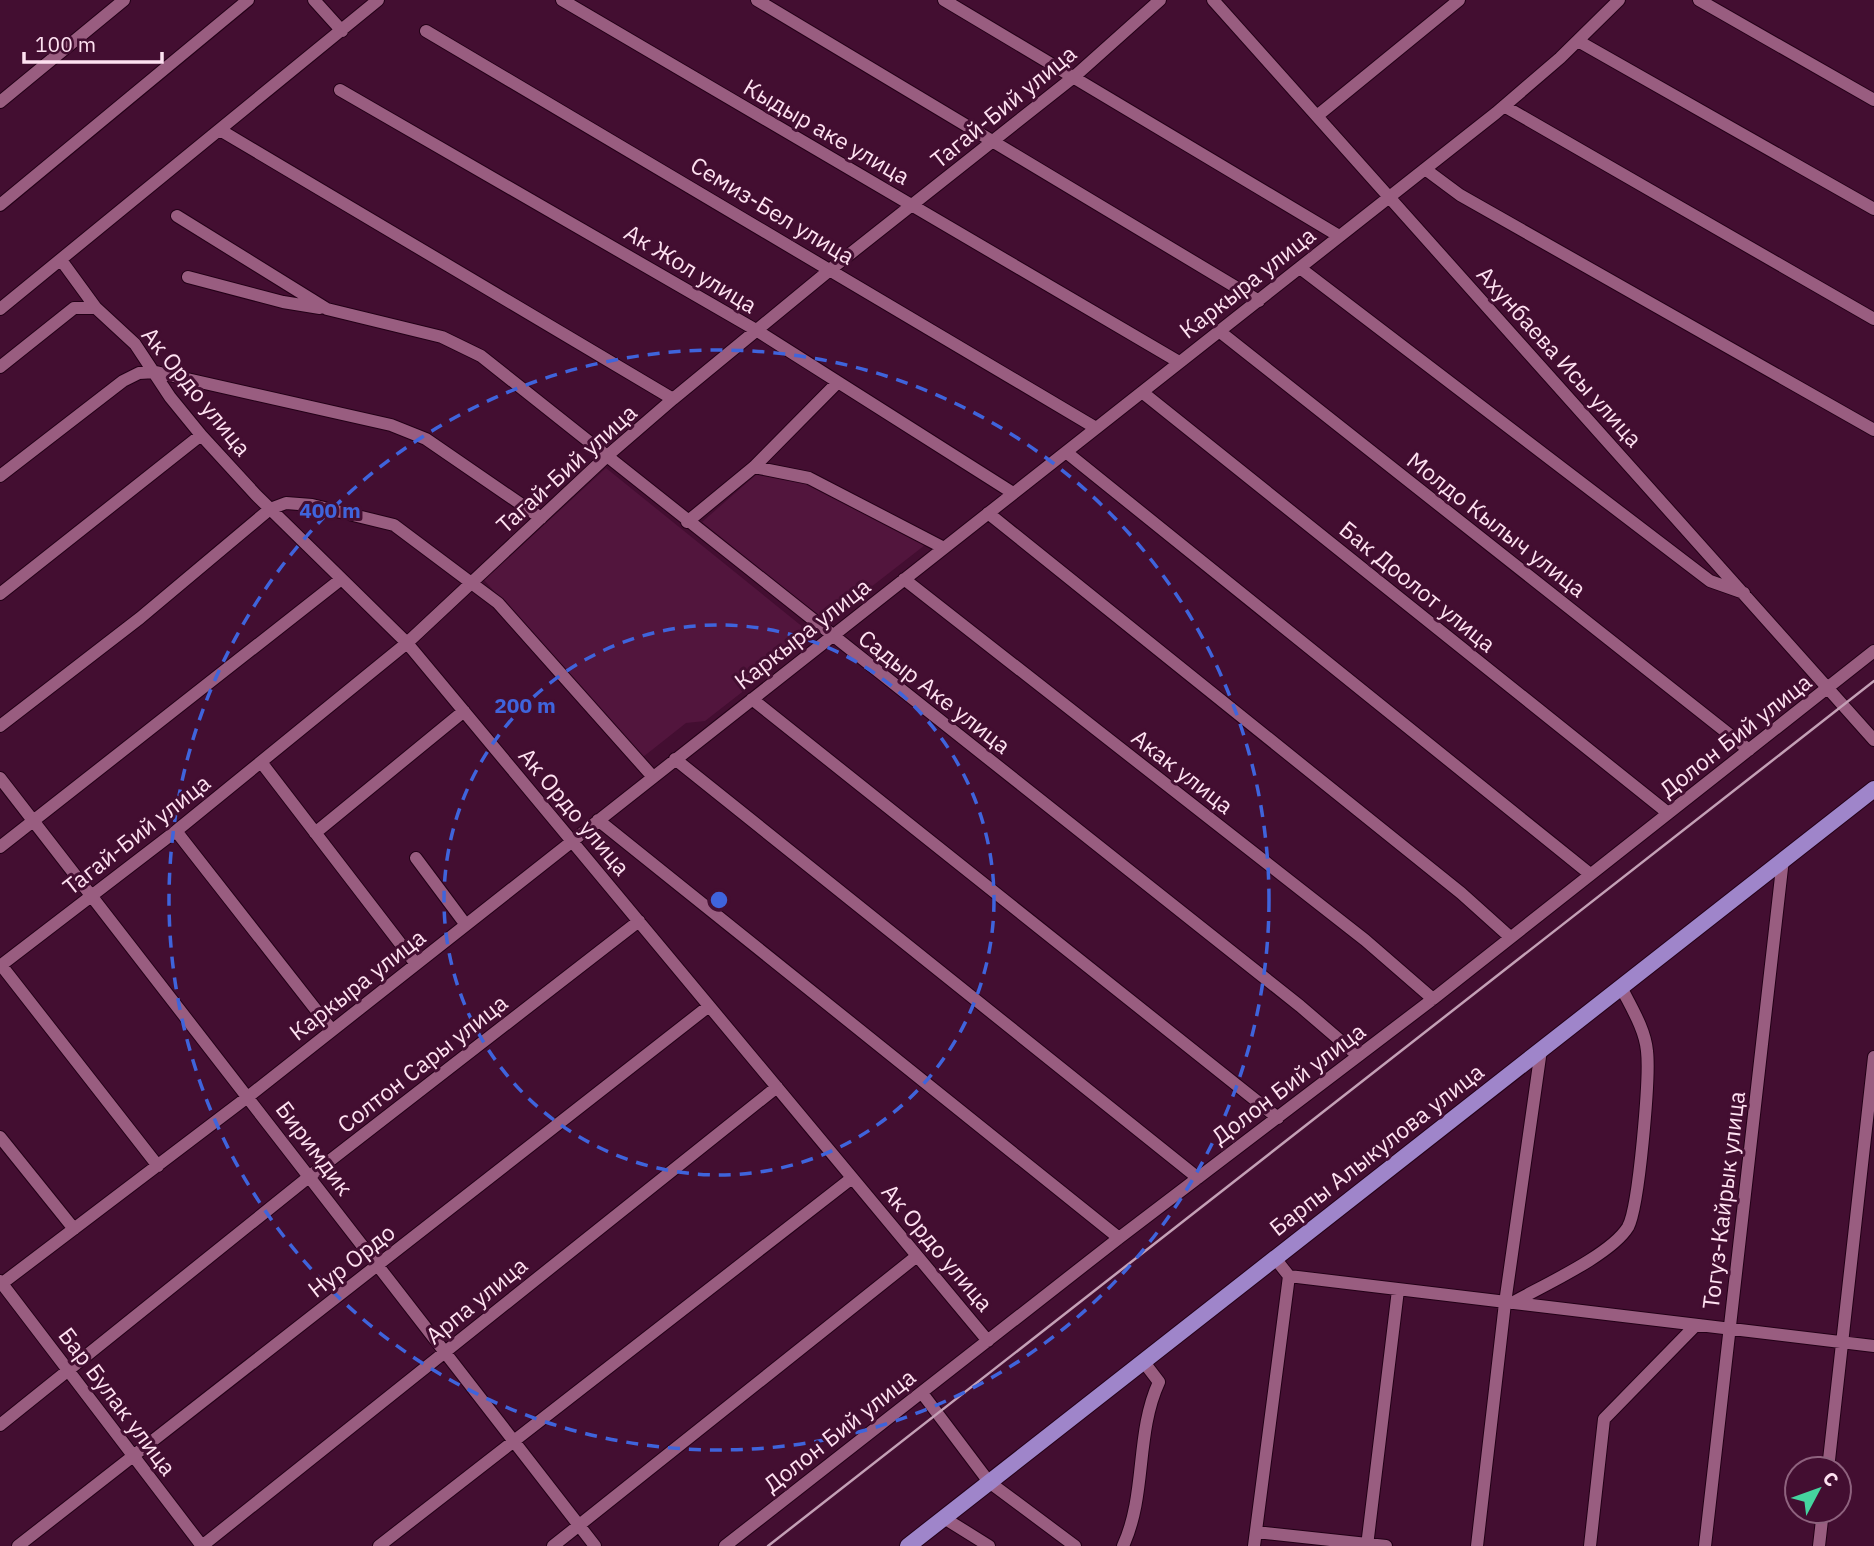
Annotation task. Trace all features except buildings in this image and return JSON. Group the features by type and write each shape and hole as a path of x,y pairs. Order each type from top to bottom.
{"main road":[{"name":"Барпы Алыкулова улица","path":"908,1546 1874,789"}],"street":[{"path":"0,102 124,0"},
{"path":"0,205 248,0"},
{"path":"314,0 342,31"},
{"path":"1,307 378,0"},
{"name":"Кыдыр аке улица","path":"562,0 1180,362"},
{"path":"757,0 1259,300"},
{"path":"944,0 1339,236"},
{"name":"Ахунбаева Исы улица","path":"1213,0 1874,740"},
{"path":"1317,116 1459,0"},
{"name":"Каркыра улица","path":"1,1283 249,1096 1300,268 1504,106 1578,41 1619,0"},
{"path":"1699,0 1874,100"},
{"name":"Тагай-Бий улица","path":"0,966 176,831 408,643 607,456 755,330 1075,76 1152,2"},
{"name":"Семиз-Бел улица","path":"426,31 1096,428"},
{"path":"1578,41 1874,209"},
{"name":"Ак Жол улица","path":"340,90 755,330 1013,494"},
{"path":"1504,106 1874,319"},
{"path":"220,130 673,400"},
{"path":"1424,169 1461,195 1874,430"},
{"name":"Садыр Аке улица","path":"177,216 327,309"},
{"name":"Ак Ордо улица","path":"61,260 96,307 135,344 170,397 201,435 270,509 408,643 988,1341"},
{"path":"1300,268 1710,581 1745,594"},
{"name":"Садыр Аке улица","path":"188,277 283,302 327,309 442,337 481,356 1289,997 1357,1055"},
{"path":"0,367 74,308 96,307"},
{"name":"Молдо Кылыч улица","path":"1219,331 1749,750"},
{"path":"0,476 123,381 139,373 156,372 391,425 426,439 541,518"},
{"path":"687,522 754,467 837,383"},
{"name":"Бак Доолот улица","path":"1142,392 1668,813"},
{"path":"0,594 201,435"},
{"path":"1066,452 1590,874"},
{"path":"754,467 809,478 944,548"},
{"path":"0,726 140,618 270,509 286,503 312,505 394,525 473,582 498,603 653,777"},
{"path":"988,513 1461,892 1510,937"},
{"path":"0,847 340,579"},
{"name":"Акак улица","path":"904,579 1365,940 1433,999"},
{"name":"Долон Бий улица","path":"725,1546 1119,1238 1433,999 1874,651"},
{"path":"752,699 1278,1118"},
{"path":"315,832 464,711"},
{"path":"675,759 1198,1178"},
{"path":"261,762 416,964"},
{"name":"Биримдик","path":"0,778 595,1546"},
{"path":"598,820 1119,1238"},
{"path":"176,831 331,1029"},
{"path":"416,858 466,925"},
{"name":"Тогуз-Кайрык улица","path":"1705,1546 1783,859"},
{"name":"Солтон Сары улица","path":"0,1424 310,1176 639,921"},
{"path":"0,966 158,1166"},
{"path":"1508,1303 1598,1255 1627,1228 1634,1207 1648,1068 1647,1049 1640,1024 1621,987"},
{"name":"Нур Ордо","path":"18,1546 709,1006"},
{"path":"1477,1546 1541,1050"},
{"path":"1830,1455 1874,1057"},
{"name":"Арпа улица","path":"202,1546 777,1087"},
{"path":"0,1137 74,1229"},
{"path":"379,1546 852,1178"},
{"path":"553,1546 917,1256"},
{"path":"1254,1546 1289,1276 1275,1257"},
{"path":"1289,1276 1874,1346"},
{"name":"Бар Булак улица","path":"1,1283 202,1546"},
{"path":"1367,1545 1398,1290"},
{"path":"1590,1546 1604,1419 1696,1325"},
{"path":"1123,1546 1136,1499 1146,1420 1160,1382 1143,1361"},
{"path":"922,1393 989,1482 1075,1546"},
{"path":"944,1518 989,1546"},
{"path":"1819,1546 1821,1525"},
{"path":"1256,1532 1386,1546"}],"shaded area":[{"path":"606,468 814,636 705,721 686,723 643,757 484,580"},
{"path":"758,473 804,482 925,545 826,622 702,522"}],"railway":[{"path":"768,1546 1874,681"}]}
